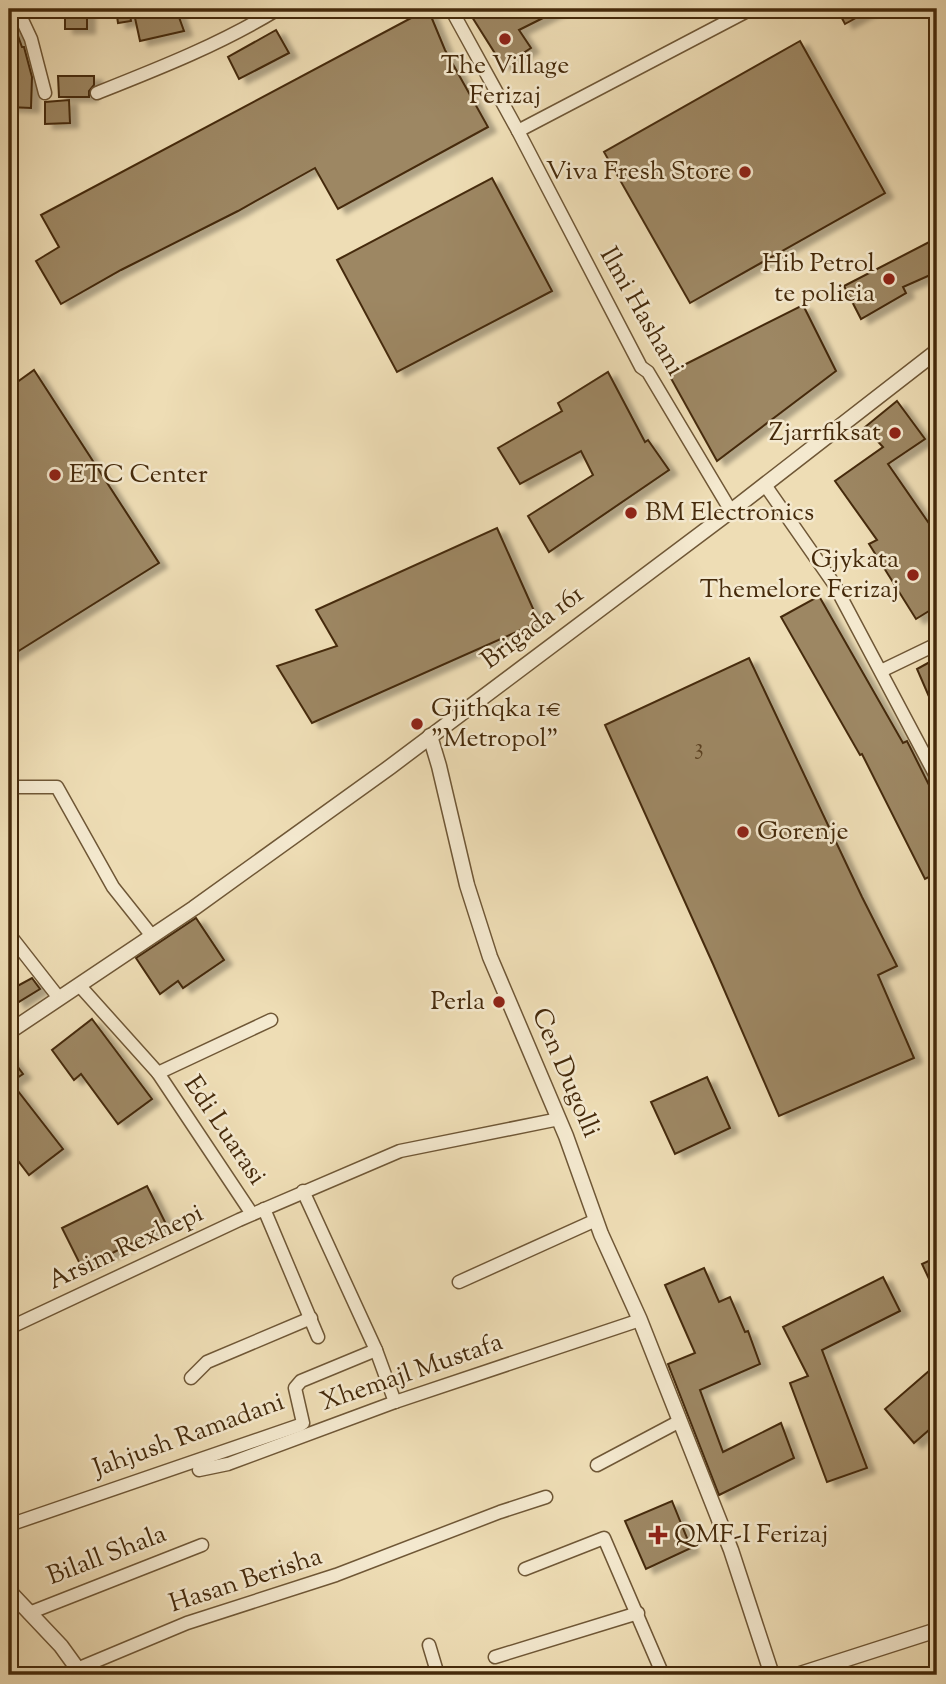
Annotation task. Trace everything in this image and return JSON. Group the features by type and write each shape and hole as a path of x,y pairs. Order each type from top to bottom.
{"street":[{"path":"17,9 31,39 45,93"},
{"path":"97,93 186,58 278,9"},
{"name":"Ilmi Hashani","path":"451,9 641,367 648,372 731,511"},
{"path":"518,131 751,9"},
{"name":"Brigada 161","path":"9,1032 290,840 731,511 937,351"},
{"path":"765,485 834,584 937,778"},
{"path":"881,671 937,644"},
{"name":"Cen Dugolli","path":"430,736 467,885 486,945 559,1119 596,1220 640,1320 731,1550 772,1675"},
{"path":"9,787 57,787 113,887 152,936"},
{"path":"9,934 59,998"},
{"name":"Edi Luarasi","path":"79,985 158,1073 258,1211"},
{"name":"Edi Luarasi","path":"158,1073 271,1020"},
{"name":"Arsim Rexhepi","path":"9,1328 258,1211 400,1151 559,1119"},
{"path":"303,1191 376,1350 395,1402"},
{"path":"258,1211 318,1337"},
{"path":"459,1282 596,1220"},
{"path":"191,1378 207,1362 311,1318"},
{"name":"Xhemajl Mustafa","path":"199,1470 238,1460 395,1402 640,1320"},
{"name":"Jahjush Ramadani","path":"9,1525 300,1425 303,1423 295,1388 301,1381 376,1350"},
{"path":"597,1465 680,1422"},
{"name":"Hasan Berisha","path":"80,1672 187,1623 336,1575 545,1497"},
{"path":"525,1569 604,1538 663,1675"},
{"name":"Bilall Shala","path":"29,1613 202,1545"},
{"name":"Bilall Shala","path":"9,1591 61,1646 80,1672"},
{"path":"495,1657 638,1613"},
{"path":"797,1675 937,1630"},
{"path":"429,1645 438,1675"}],"building":[{"path":"65,9 87,9 87,29 65,29"},
{"path":"116,9 129,9 131,21 118,23"},
{"path":"157,9 176,9 184,31 140,41 135,18 158,13"},
{"path":"428,9 445,50 488,127 338,209 315,168 61,304 36,261 59,247 41,215"},
{"name":"The Village Ferizaj","path":"467,9 561,9 519,30 531,48 503,66"},
{"path":"837,9 872,9 845,24"},
{"path":"9,11 24,47 32,77 31,108 9,107 9,81 13,81 9,66"},
{"path":"276,30 289,53 239,79 228,57"},
{"name":"Viva Fresh Store","path":"800,41 885,193 690,303 604,152"},
{"path":"58,76 94,76 89,97 59,97"},
{"path":"69,100 70,123 45,124 45,102"},
{"path":"492,178 552,291 397,372 337,260"},
{"name":"Hib Petrol te policia","path":"937,238 937,272 903,287 906,293 861,319 844,286"},
{"path":"803,305 836,371 717,461 668,373"},
{"name":"ETC Center","path":"34,370 159,563 9,657 9,388"},
{"path":"608,372 645,442 648,440 669,470 549,552 528,516 593,475 581,451 520,484 498,448 562,411 558,403"},
{"path":"897,401 925,439 888,464 937,535 937,606 916,619 869,544 877,540 835,481 883,447 865,427"},
{"path":"497,528 539,622 312,723 277,666 337,646 316,610"},
{"path":"819,596 903,743 907,741 937,801 937,873 925,879 862,754 860,755 781,617"},
{"path":"749,658 897,966 878,975 914,1058 779,1116 605,725"},
{"path":"937,658 937,715 917,669"},
{"path":"196,918 224,960 183,988 178,981 160,994 136,958"},
{"path":"32,978 40,989 17,1003 10,990"},
{"path":"92,1019 152,1099 118,1124 81,1074 74,1080 52,1050"},
{"path":"9,1055 23,1074 11,1082 63,1149 29,1175 9,1149"},
{"path":"707,1077 730,1128 675,1154 651,1102"},
{"path":"147,1186 167,1226 82,1268 62,1228"},
{"path":"937,1257 937,1296 922,1264"},
{"path":"704,1268 719,1302 730,1297 745,1332 748,1331 760,1364 700,1390 723,1452 781,1423 794,1458 719,1495 668,1364 695,1353 665,1285"},
{"path":"883,1277 900,1311 822,1350 867,1468 827,1482 790,1383 808,1376 783,1327"},
{"path":"937,1364 937,1423 914,1443 885,1409"},
{"name":"QMF-I Ferizaj","path":"672,1501 691,1548 646,1569 625,1521"}],"place":[{"name":"The Village Ferizaj","path":"505,39"},
{"name":"Viva Fresh Store","path":"745,172"},
{"name":"Hib Petrol te policia","path":"889,279"},
{"name":"Zjarrfiksat","path":"895,433"},
{"name":"ETC Center","path":"55,475"},
{"name":"BM Electronics","path":"631,513"},
{"name":"Gjykata Themelore Ferizaj","path":"913,575"},
{"name":"Gjithqka 1€ \"Metropol\"","path":"417,724"},
{"name":"Gorenje","path":"743,832"},
{"name":"Perla","path":"499,1002"},
{"name":"QMF-I Ferizaj","path":"658,1535"}]}
